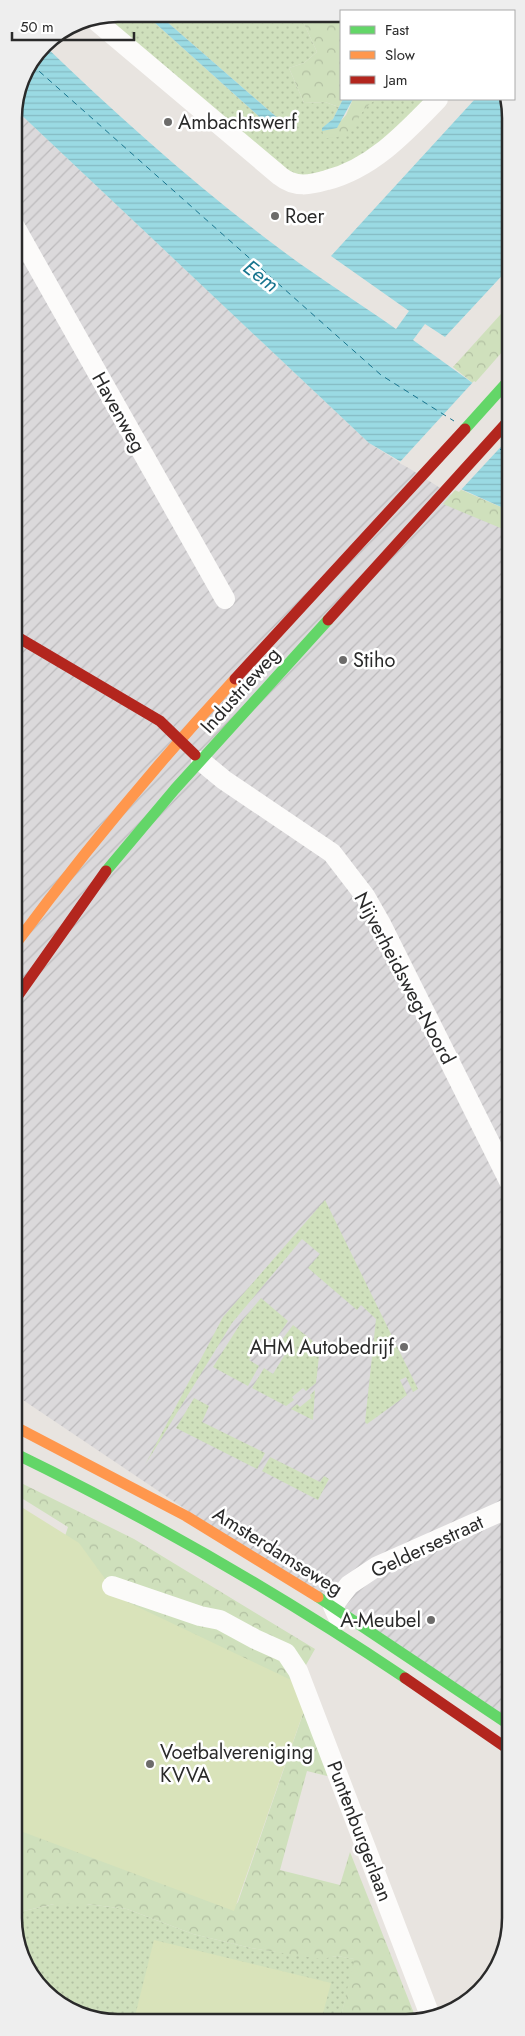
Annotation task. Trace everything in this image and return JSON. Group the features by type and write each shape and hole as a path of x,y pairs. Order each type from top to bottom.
{"main road":[{"name":"Industrieweg","path":"23,935 74,866 180,739 502,388"},
{"name":"Industrieweg","path":"23,989 108,869 201,761 502,428"},
{"name":"Nijverheidsweg-Noord","path":"23,640 160,720 201,761"},
{"name":"Amsterdamseweg","path":"22,1430 186,1516 333,1606 502,1720"},
{"name":"Amsterdamseweg","path":"22,1457 118,1504 271,1590 502,1744"}],"street":[{"path":"100,24 280,176 292,184 314,184 359,169 395,142 437,100"},
{"name":"Havenweg","path":"23,241 225,599"},
{"name":"Nijverheidsweg-Noord","path":"201,761 224,780 332,853 365,896 381,924 502,1167"},
{"name":"Geldersestraat","path":"333,1606 349,1585 376,1567 502,1511"},
{"name":"Puntenburgerlaan","path":"112,1586 200,1616 220,1620 286,1653 298,1671 428,2011"},
{"path":"333,1606 349,1641"}],"shaded area":[{"path":"23,117 369,443 502,527 502,1722 22,1400"}],"green space":[{"path":"154,22 264,121 289,125 280,120 167,22 303,22 317,52 304,63 289,68 304,103 325,102 339,107 333,119 326,125 359,116 368,104 375,100 428,100 364,161 295,178 105,23"},
{"path":"303,22 340,22 340,100 342,100 339,107 325,102 304,103 289,68 304,63 317,52"},
{"path":"353,100 376,100 363,111 350,130 336,137 325,138 322,131 332,131 346,115"},
{"path":"502,313 502,352 474,384 453,367"},
{"path":"457,488 502,508 502,529 443,504"},
{"path":"325,1200 418,1389 413,1392 406,1377 400,1380 407,1395 367,1424 365,1422 376,1319 361,1305 357,1310 308,1268 320,1254 302,1239 232,1323 145,1465 223,1317"},
{"path":"261,1298 288,1321 274,1342 263,1336 249,1360 259,1366 248,1386 213,1367 242,1321"},
{"path":"293,1325 320,1347 316,1383 306,1391 303,1388 292,1397 294,1400 286,1406 252,1388 264,1368 273,1374 287,1351 278,1345"},
{"path":"315,1390 313,1420 291,1409 297,1404 300,1407 311,1398 310,1395"},
{"path":"194,1398 209,1406 202,1422 265,1453 257,1469 176,1428"},
{"path":"270,1457 320,1482 324,1476 329,1479 318,1500 262,1471"},
{"path":"22,1484 134,1539 315,1649 302,1672 284,1653 86,1583 65,1536 68,1527 22,1499"},
{"name":"Voetbalvereniging KVVA","path":"22,1508 79,1543 119,1598 291,1680 308,1699 234,1911 22,1832"},
{"path":"68,1590 118,1592 221,1625 277,1654 294,1675 308,1699 44,1610 51,1600"},
{"path":"308,1699 331,1777 307,1771 280,1870 340,1885 350,1852 414,2013 342,2014 354,1959 337,1956 321,1959 251,1948 193,1934 127,1909 86,1904 54,1904 22,1911 22,1827 232,1909 238,1902"},
{"path":"54,1904 86,1904 127,1909 193,1934 251,1948 322,1958 337,1956 355,1959 342,2014 119,2014 100,2012 70,2001 46,1981 32,1960 23,1930 22,1911"},
{"path":"154,1940 331,1983 323,2014 136,2014"}],"water":[{"path":"154,22 167,22 280,120 289,125 290,130 274,128"},
{"name":"Eem","path":"51,51 130,125 219,201 294,259 396,329 409,311 331,256 474,100 500,100 502,276 445,337 425,324 413,340 502,402 502,507 403,463 369,443 23,117 23,106 32,76 42,60"},
{"path":"342,100 352,100 337,128 322,131 322,128 333,119"}],"pier":[{"path":"474,381 502,399 502,446 459,492 399,463"}],"ferry route":[{"path":"36,68 381,375 454,421"}],"traffic: fast":[{"path":"465,429 502,388"},
{"path":"106,871 175,789 328,620"},
{"path":"22,1457 115,1504 214,1559 262,1587 405,1678"},
{"path":"318,1597 502,1720"}],"traffic: slow":[{"path":"23,935 121,810 235,679"},
{"path":"22,1430 186,1516 318,1597"}],"traffic: jam":[{"path":"328,620 502,428"},
{"path":"235,679 465,429"},
{"path":"23,640 160,721 195,755"},
{"path":"23,989 106,871"},
{"path":"405,1678 502,1745"}],"place":[{"name":"Ambachtswerf","path":"168,122"},
{"name":"Roer","path":"275,216"},
{"name":"Stiho","path":"343,660"},
{"name":"AHM Autobedrijf","path":"404,1347"},
{"name":"A-Meubel","path":"431,1620"},
{"name":"Voetbalvereniging KVVA","path":"150,1764"}]}
